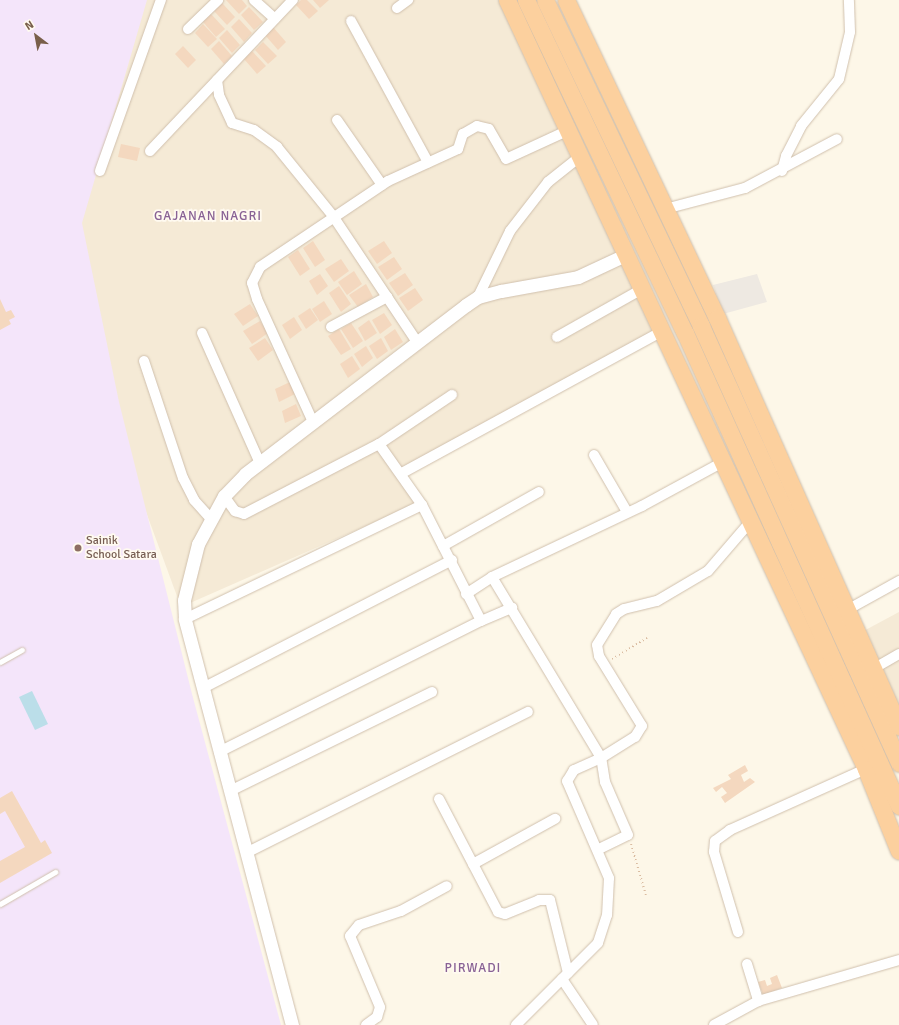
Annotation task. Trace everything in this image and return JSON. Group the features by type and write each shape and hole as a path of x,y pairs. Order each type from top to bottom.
{"highway":[{"path":"507,0 664,330 750,522 866,769 899,851"},
{"path":"526,0 776,534 899,806"},
{"path":"545,0 792,527 899,762"},
{"path":"566,0 665,209 899,726"}],"street":[{"path":"100,171 161,0"},
{"path":"188,29 218,0"},
{"path":"254,0 275,19"},
{"path":"150,151 293,0"},
{"path":"397,8 408,0"},
{"path":"782,171 786,156 801,126 839,79 850,32 849,0"},
{"path":"351,21 428,162"},
{"path":"217,80 219,95 232,123 254,130 277,147 333,216 417,342"},
{"path":"337,120 382,185"},
{"path":"313,422 252,283 260,267 333,216 382,185 458,149 463,134 477,126 489,129 506,159 569,130"},
{"path":"665,209 745,188 782,171 837,139"},
{"path":"478,297 510,232 548,182 582,155"},
{"path":"292,1025 248,852 219,752 185,619 184,600 198,544 210,518 224,496 260,463 478,297 578,277 628,254"},
{"path":"557,337 644,288"},
{"path":"331,328 387,296"},
{"path":"402,473 664,330"},
{"path":"202,333 260,463"},
{"path":"144,361 183,478 194,500 210,518"},
{"path":"224,496 235,511 244,514 380,444 452,395"},
{"path":"380,444 402,473 422,505 452,560 466,594 481,621"},
{"path":"594,455 627,512"},
{"path":"466,594 492,577 627,512 723,462"},
{"path":"443,546 539,492"},
{"path":"185,619 422,505"},
{"path":"516,1025 565,976 603,933 609,878 599,849 567,782 574,770 601,758 635,737 642,726 606,663 596,650 598,645 616,614 630,606 657,601 708,571 750,522"},
{"path":"203,688 452,560"},
{"path":"492,577 601,758 606,782 628,835 599,849"},
{"path":"847,610 899,580"},
{"path":"219,752 481,621 512,608"},
{"path":"873,668 899,654"},
{"path":"230,791 432,692"},
{"path":"248,852 528,712"},
{"path":"738,932 714,852 715,841 730,830 866,769"},
{"path":"439,799 501,914 539,900 550,900 565,976 593,1025"},
{"path":"473,864 555,819"},
{"path":"366,1025 377,1017 380,1007 350,936 359,925 401,911 448,886"},
{"path":"714,1025 758,1001 899,960"},
{"path":"747,964 758,1001"}],"lane":[{"path":"0,662 22,650"},
{"path":"0,904 56,872"}],"path":[{"path":"606,663 647,638"},
{"path":"628,835 646,895"}],"shaded area":[{"name":"Sainik School Satara","path":"0,0 147,0 82,223 119,402 192,694 281,1025 0,1025"},
{"path":"108,0 505,0 663,330 402,476 418,503 181,607 114,425 57,161"},
{"path":"757,274 767,302 723,314 713,285"},
{"path":"899,612 899,737 858,634"}],"water":[{"path":"32,691 48,724 35,730 19,697"}],"building":[{"path":"226,0 242,0 247,6 239,14"},
{"path":"301,0 307,0 318,11 309,19 296,5"},
{"path":"313,0 329,0 320,8"},
{"path":"222,3 235,17 227,25 214,11"},
{"path":"249,7 263,22 254,30 241,15"},
{"path":"211,14 225,29 216,37 203,22"},
{"path":"239,19 252,33 244,42 231,27"},
{"path":"203,24 217,39 208,47 195,33"},
{"path":"273,27 286,42 278,50 265,35"},
{"path":"227,30 240,45 232,53 219,38"},
{"path":"219,41 232,56 224,64 211,49"},
{"path":"263,42 277,56 268,64 255,50"},
{"path":"183,46 196,60 188,68 175,54"},
{"path":"252,51 266,66 257,74 244,59"},
{"path":"121,144 140,148 137,161 118,157"},
{"path":"313,241 325,260 315,267 303,248"},
{"path":"384,241 392,253 377,264 368,251"},
{"path":"298,250 310,269 300,276 288,257"},
{"path":"394,257 402,269 387,280 378,267"},
{"path":"341,259 349,271 334,282 325,269"},
{"path":"354,271 362,284 347,295 338,282"},
{"path":"405,273 413,285 398,296 389,283"},
{"path":"320,274 328,286 317,295 309,281"},
{"path":"366,284 373,297 358,307 349,295"},
{"path":"339,286 351,304 341,312 329,293"},
{"path":"415,288 423,300 408,311 399,298"},
{"path":"0,299 6,312 11,310 15,317 9,320 11,324 0,330"},
{"path":"324,301 332,314 320,322 312,309"},
{"path":"250,304 258,316 243,326 234,314"},
{"path":"310,308 318,320 306,329 298,316"},
{"path":"384,313 392,325 380,334 372,320"},
{"path":"294,317 302,330 290,339 282,325"},
{"path":"369,320 377,333 365,341 358,328"},
{"path":"260,321 268,333 252,344 243,331"},
{"path":"351,323 363,341 353,348 341,329"},
{"path":"339,329 351,349 341,355 328,336"},
{"path":"395,329 403,342 391,350 384,337"},
{"path":"265,338 273,350 258,361 249,348"},
{"path":"381,338 388,351 377,359 369,346"},
{"path":"366,346 373,358 362,367 354,354"},
{"path":"352,356 360,369 348,378 340,364"},
{"path":"290,382 295,394 279,402 275,389"},
{"path":"296,404 301,416 285,423 282,411"},
{"path":"745,765 748,771 741,775 744,782 750,778 755,782 725,803 721,797 727,793 722,787 716,792 713,788 731,779 728,775"},
{"path":"12,791 41,843 45,840 52,853 0,883 0,861 25,847 5,811 0,814 0,798"},
{"path":"777,975 782,988 763,995 758,982 765,980 767,986 772,984 770,978"}],"place":[{"name":"Sainik School Satara","path":"78,548"}],"district":[{"name":"GAJANAN NAGRI","path":"208,216"},
{"name":"PIRWADI","path":"473,968"}]}
